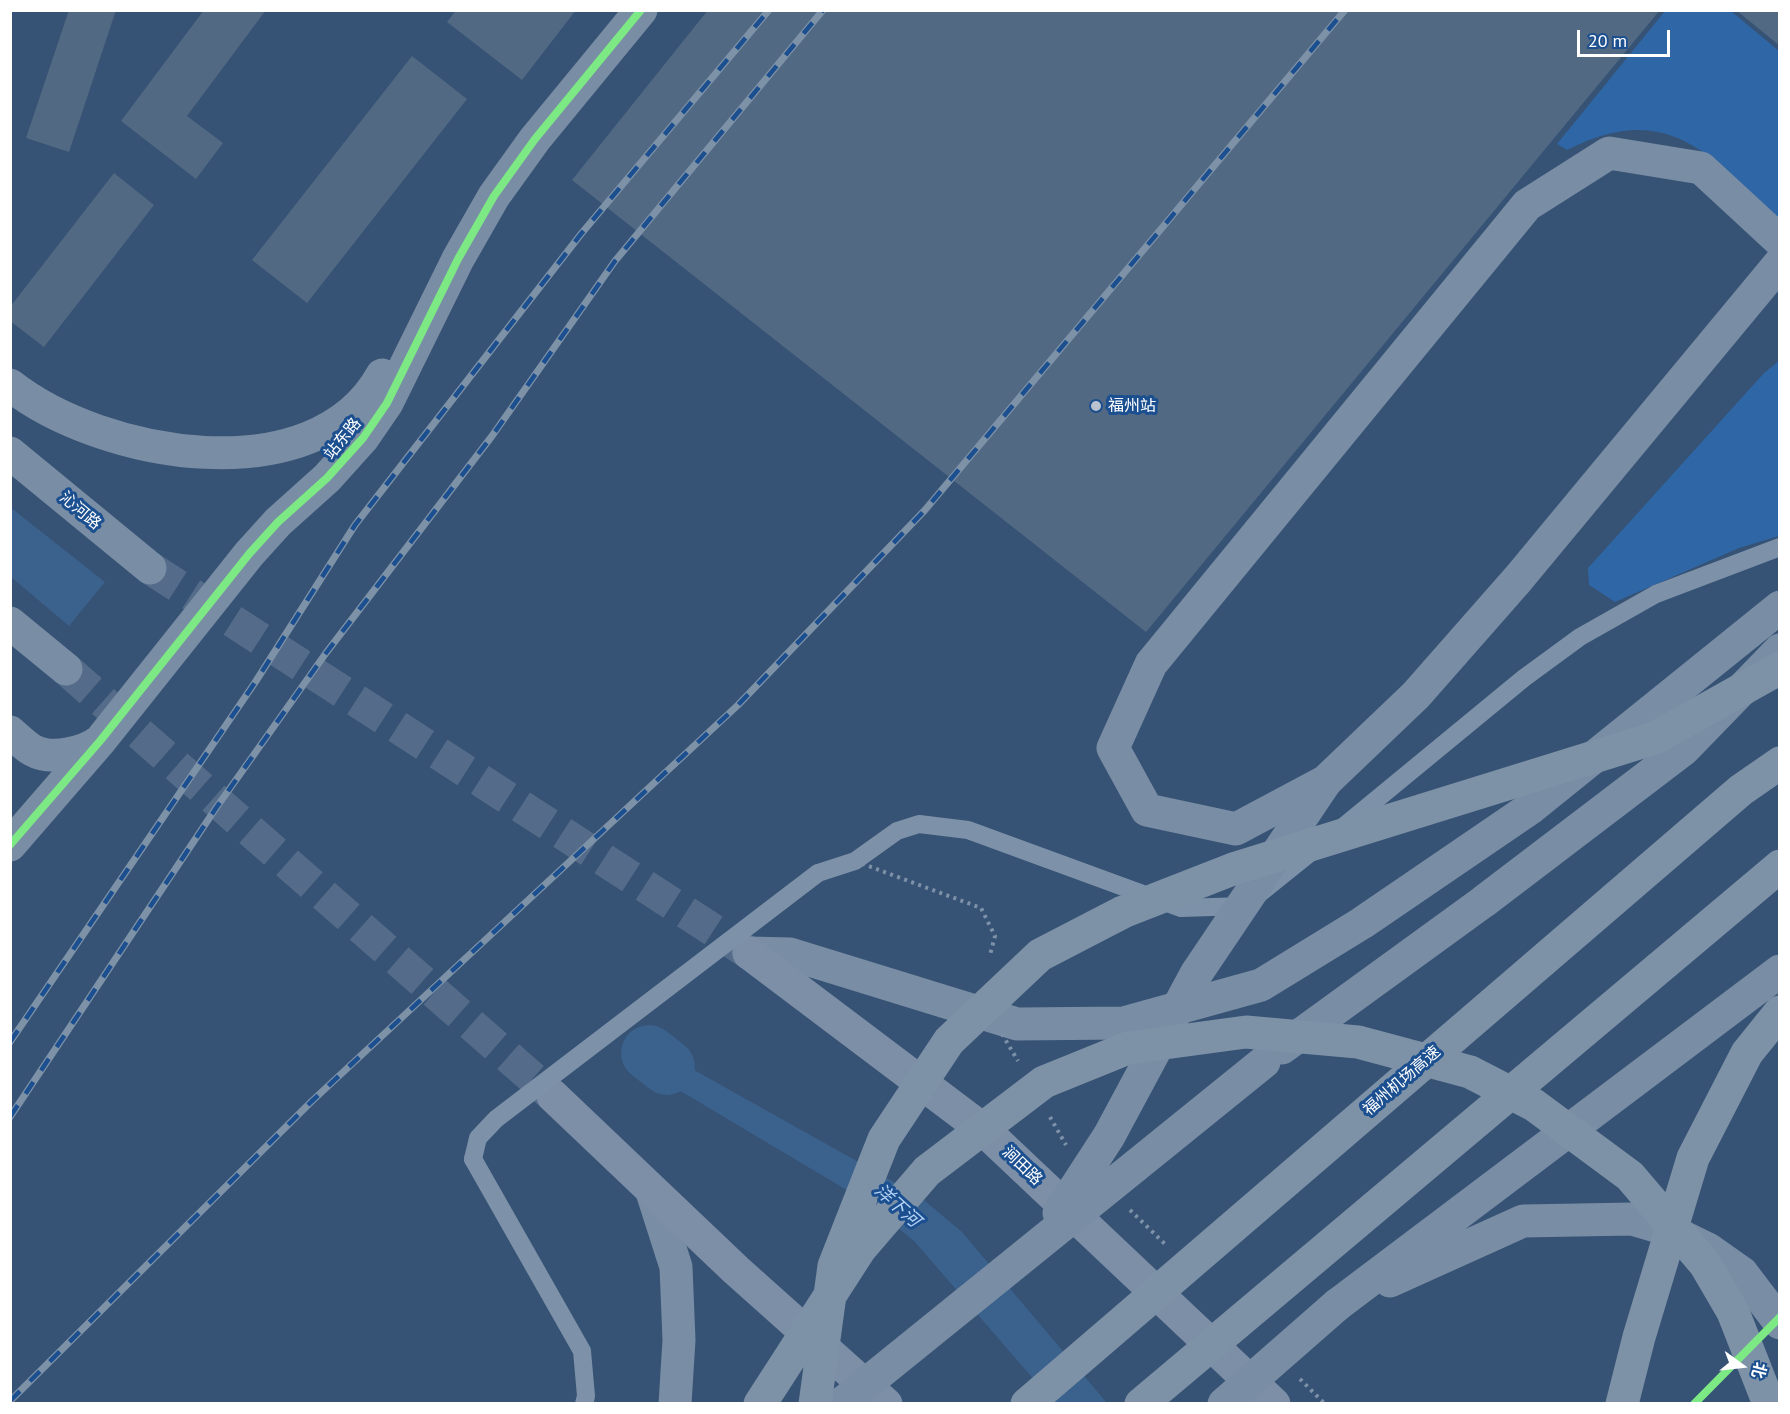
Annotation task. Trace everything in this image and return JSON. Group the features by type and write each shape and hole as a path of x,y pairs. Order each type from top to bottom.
{"highway":[{"path":"814,1404 834,1266 884,1138 949,1041 1040,955 1123,912 1233,868 1655,738 1779,668"},
{"name":"福州机场高速","path":"1027,1404 1740,790 1779,763"},
{"path":"1141,1404 1779,866"},
{"path":"1622,1404 1639,1337 1693,1158 1747,1053 1779,1012"},
{"path":"760,1404 860,1249 927,1171 936,1164 1044,1082 1128,1048 1246,1032 1358,1042 1470,1072 1534,1106 1630,1176 1705,1263 1733,1312 1769,1404"}],"main road":[{"name":"站东路","path":"10,845 100,741 249,554 278,522 327,478 363,438 387,403 476,227 535,139 641,10"},
{"path":"10,385 58,415 99,432 180,449 219,453 261,450 288,445 335,426 354,411 376,385 474,202 535,139"},
{"path":"1326,781 1236,829 1147,810 1113,748 1151,664 1527,205 1609,153 1701,168 1779,241"},
{"path":"1044,1237 1109,1136 1196,974 1326,781 1443,667 1779,263"},
{"name":"沁河路","path":"10,453 150,568"},
{"name":"涧田路","path":"1274,1404 986,1131 749,953 790,954 1017,1024 1124,1023 1261,985 1362,923 1532,807 1779,608"},
{"path":"10,623 66,669"},
{"path":"840,1404 1044,1237 1264,1062 1483,902 1684,749 1779,650"},
{"path":"22,742 49,754 79,752 100,741"},
{"path":"22,742 41,782 36,815"},
{"path":"1224,1404 1337,1305 1779,971"},
{"path":"553,1096 652,1192 886,1404"},
{"path":"652,1192 676,1267 679,1340 675,1404"},
{"path":"1337,1305 1522,1221 1632,1219 1669,1230 1708,1249 1742,1273 1779,1323"}],"lane":[{"path":"584,1404 586,1395 582,1351 473,1158 478,1138 496,1119 818,873 855,861 897,831 919,824 968,830 1181,908 1244,906 1461,732 1524,678 1580,638 1656,594 1779,547"}],"shaded area":[{"path":"1665,11 1731,11 1779,51 1779,220 1709,156 1661,132 1633,130 1602,135 1567,150 1557,144"},
{"path":"1779,361 1779,536 1739,548 1615,602 1589,585 1588,568 1764,373"}],"water":[{"path":"10,507 105,582 69,626 11,577"},
{"name":"洋下河","path":"673,1062 680,1062 919,1196 962,1232 1107,1403 1054,1403 915,1242 865,1201 667,1083 667,1067"}],"building":[{"path":"69,10 116,10 69,152 26,138"},
{"path":"204,10 266,10 187,116 223,143 196,179 121,121"},
{"path":"456,10 576,10 522,80 447,22"},
{"name":"福州站","path":"708,10 1660,10 1146,632 572,180"},
{"path":"1736,10 1780,10 1780,46"},
{"path":"412,56 467,99 307,303 252,260"},
{"path":"114,173 154,205 44,347 10,321 10,307"}],"waterway":[{"path":"649,1053 667,1067"}],"tunnel":[{"path":"150,568 749,953"},
{"path":"66,669 553,1096"}],"railway":[{"path":"10,1042 256,681 355,525 581,234 769,10"},
{"path":"10,1117 216,808 326,653 492,436 615,261 823,10"},
{"path":"10,1401 312,1101 738,705 925,510 1345,10"}],"cycle path":[{"path":"10,845 100,741 249,554 278,522 327,478 363,438 387,403 458,259 494,196 535,139 641,10"},
{"path":"1694,1404 1780,1317"}],"place":[{"name":"福州站","path":"1096,406"}]}
